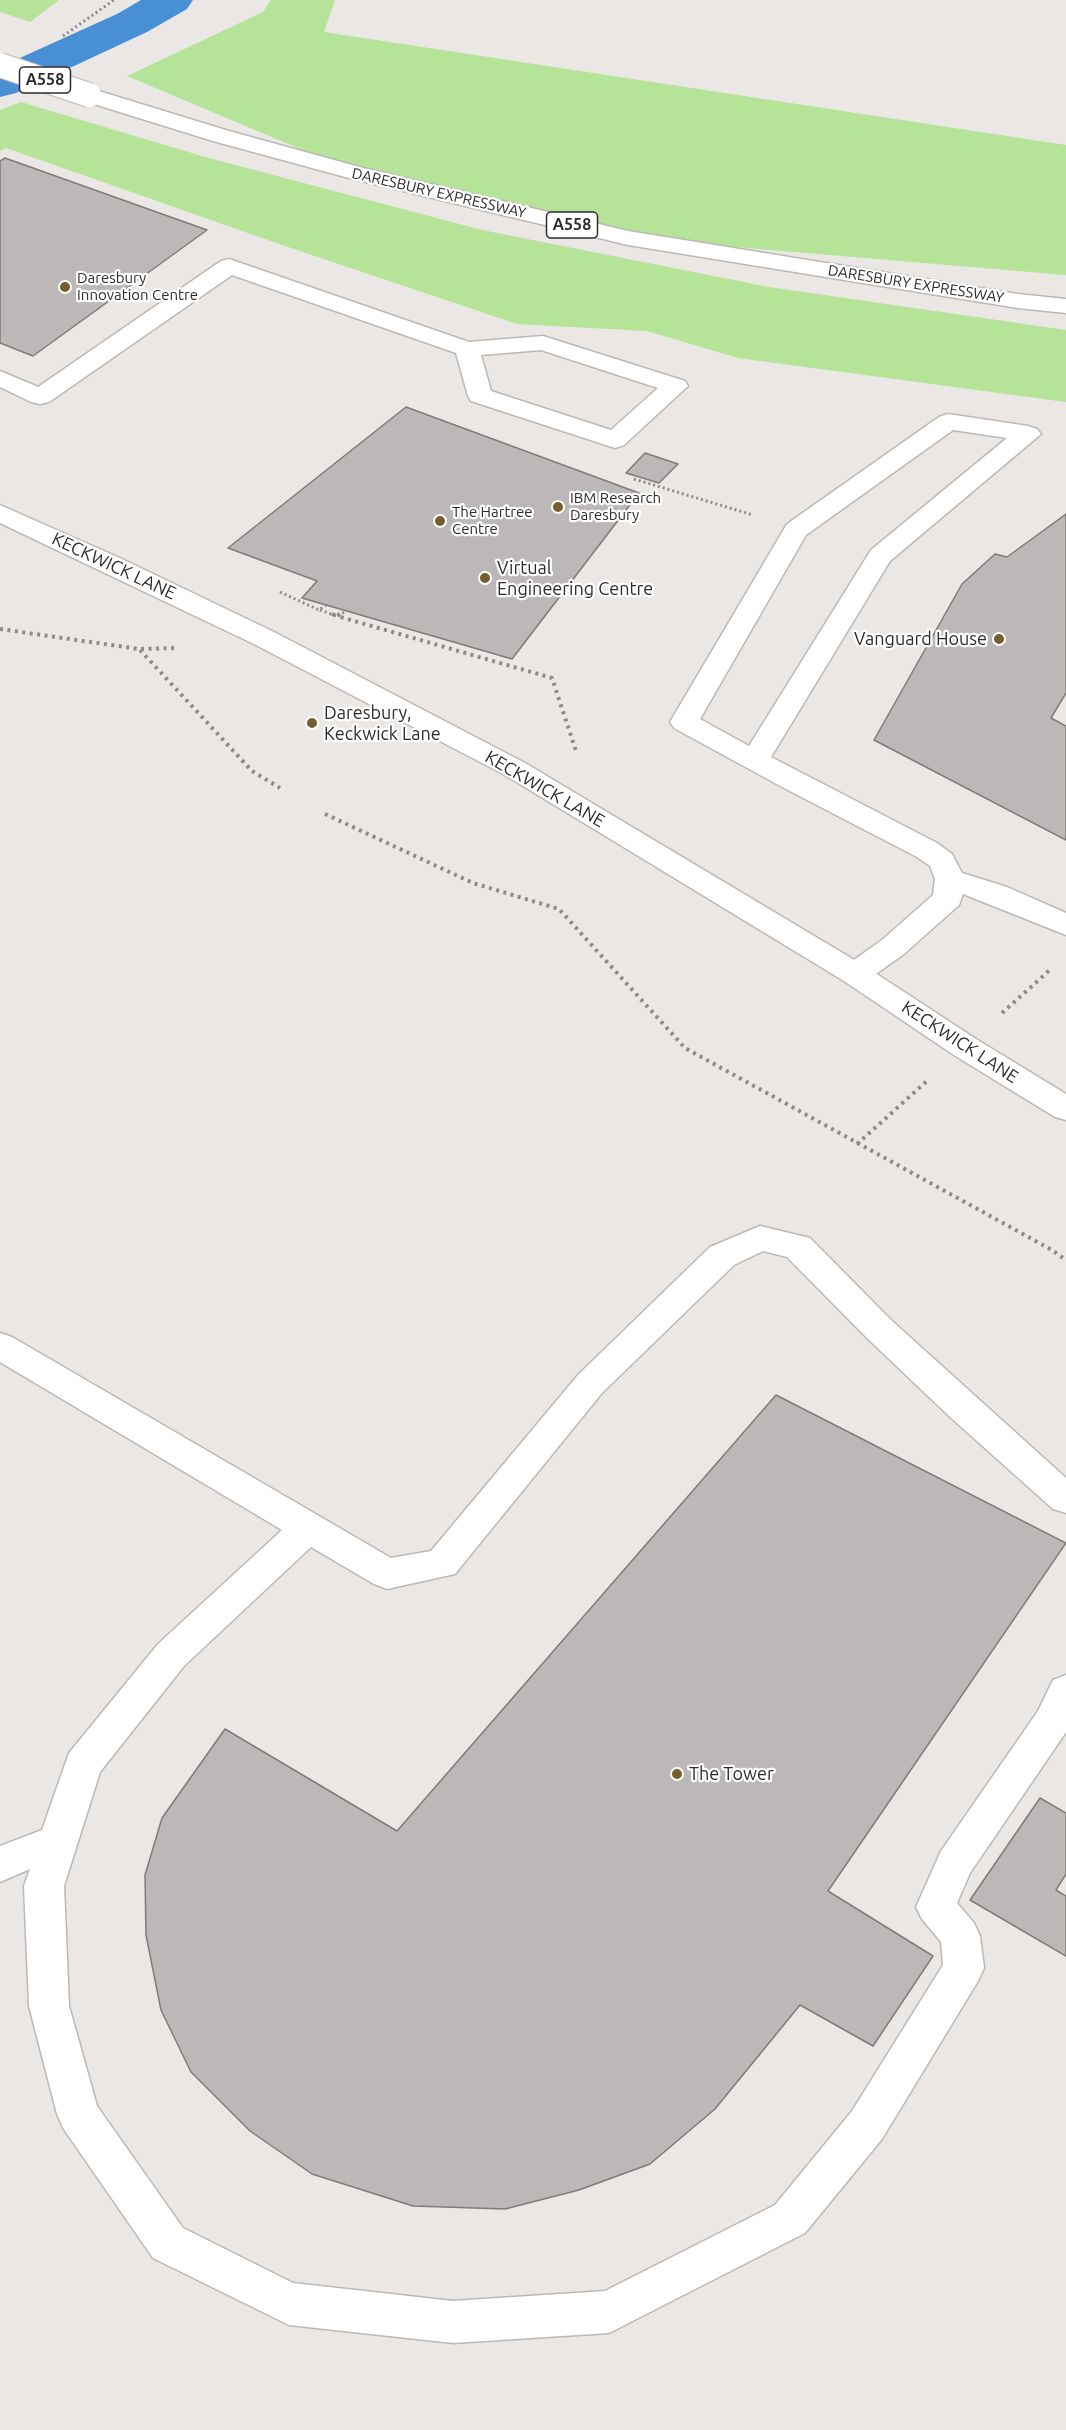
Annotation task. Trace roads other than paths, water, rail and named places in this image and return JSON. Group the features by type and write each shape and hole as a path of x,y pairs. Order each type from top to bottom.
{"main road":[{"name":"DARESBURY EXPRESSWAY","path":"0,64 89,95 221,136 357,174 628,238 1018,301 1066,306"},
{"path":"0,378 40,397 229,266 467,349 543,343 676,386 615,440 480,396 467,349"},
{"path":"755,760 880,555 1028,434 948,422 796,530 684,722 755,760 927,850 942,861 950,879 948,898 893,946 855,974"},
{"name":"KECKWICK LANE","path":"0,513 124,570 416,716 515,769 855,974 965,1047 1066,1109"},
{"path":"950,879 996,894 1066,925"},
{"path":"0,1346 387,1574 442,1564 590,1384 722,1256 760,1238 798,1247 920,1368 1066,1498"},
{"path":"308,1527 171,1655 83,1765 44,1886 49,2006 78,2114 168,2243 289,2304 453,2322 609,2312 790,2219 867,2126 964,1968 960,1936 936,1907 955,1863 1053,1720 1066,1691"},
{"path":"0,1865 23,1853 58,1843"}],"waterway":[{"path":"0,84 132,23 172,0"}],"place":[{"name":"Daresbury Innovation Centre","path":"65,287"},
{"name":"IBM Research Daresbury","path":"558,507"},
{"name":"The Hartree Centre","path":"440,521"},
{"name":"Virtual Engineering Centre","path":"485,578"},
{"name":"Vanguard House","path":"999,639"},
{"name":"Daresbury, Keckwick Lane","path":"312,723"},
{"name":"The Tower","path":"677,1774"}]}
